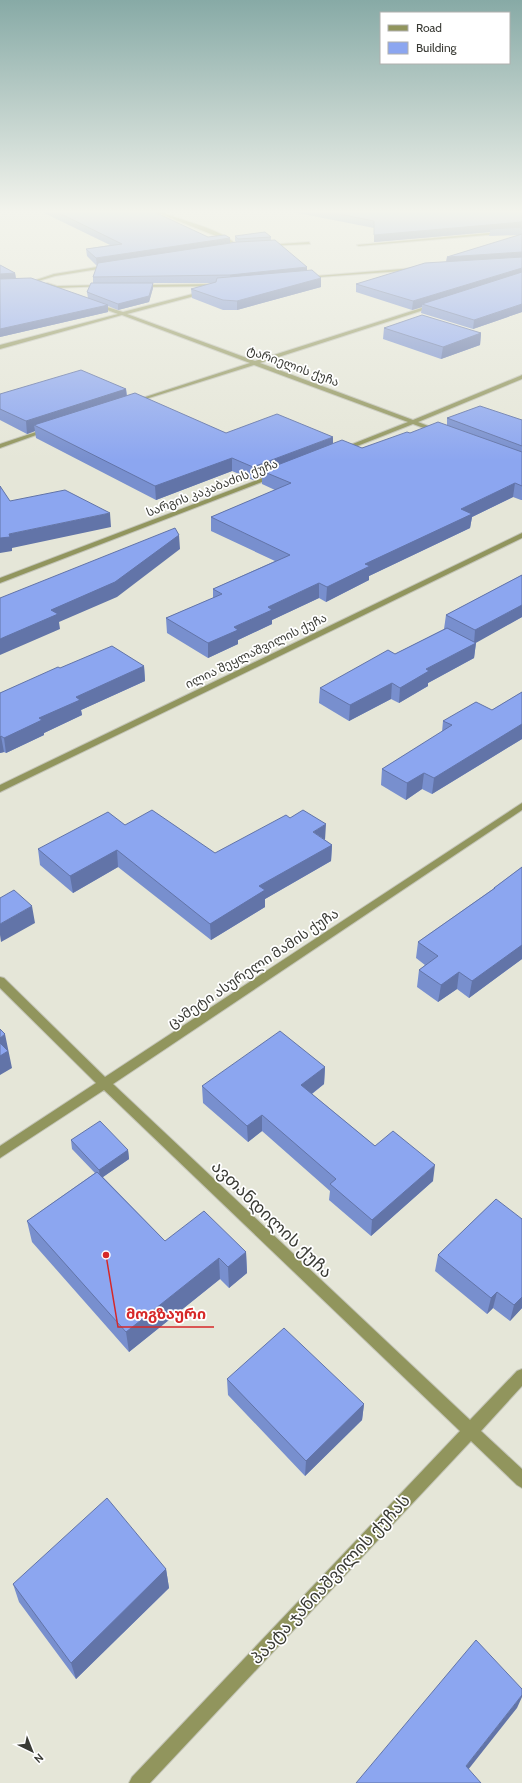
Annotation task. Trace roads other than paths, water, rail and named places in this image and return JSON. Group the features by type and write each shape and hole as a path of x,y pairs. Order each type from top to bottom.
{"street":[{"path":"0,347 195,293"},
{"name":"ტარიელის ქუჩა","path":"94,303 448,435"},
{"path":"126,405 440,303"},
{"path":"334,453 521,378"},
{"path":"0,446 52,429"},
{"name":"სარგის კაკაბაძის ქუჩა","path":"0,581 282,473"},
{"name":"ილია შეყლაშვილის ქუჩა","path":"0,789 522,535"},
{"name":"ცამეტი ასურელი მამის ქუჩა","path":"0,1153 522,806"},
{"name":"ავთანდილის ქუჩა","path":"0,981 104,1084 522,1480"},
{"name":"პაატა ჯანიაშვილის ქუჩას","path":"138,1783 469,1430 522,1376"}],"place":[{"name":"მოგზაური","path":"106,1255"}]}
